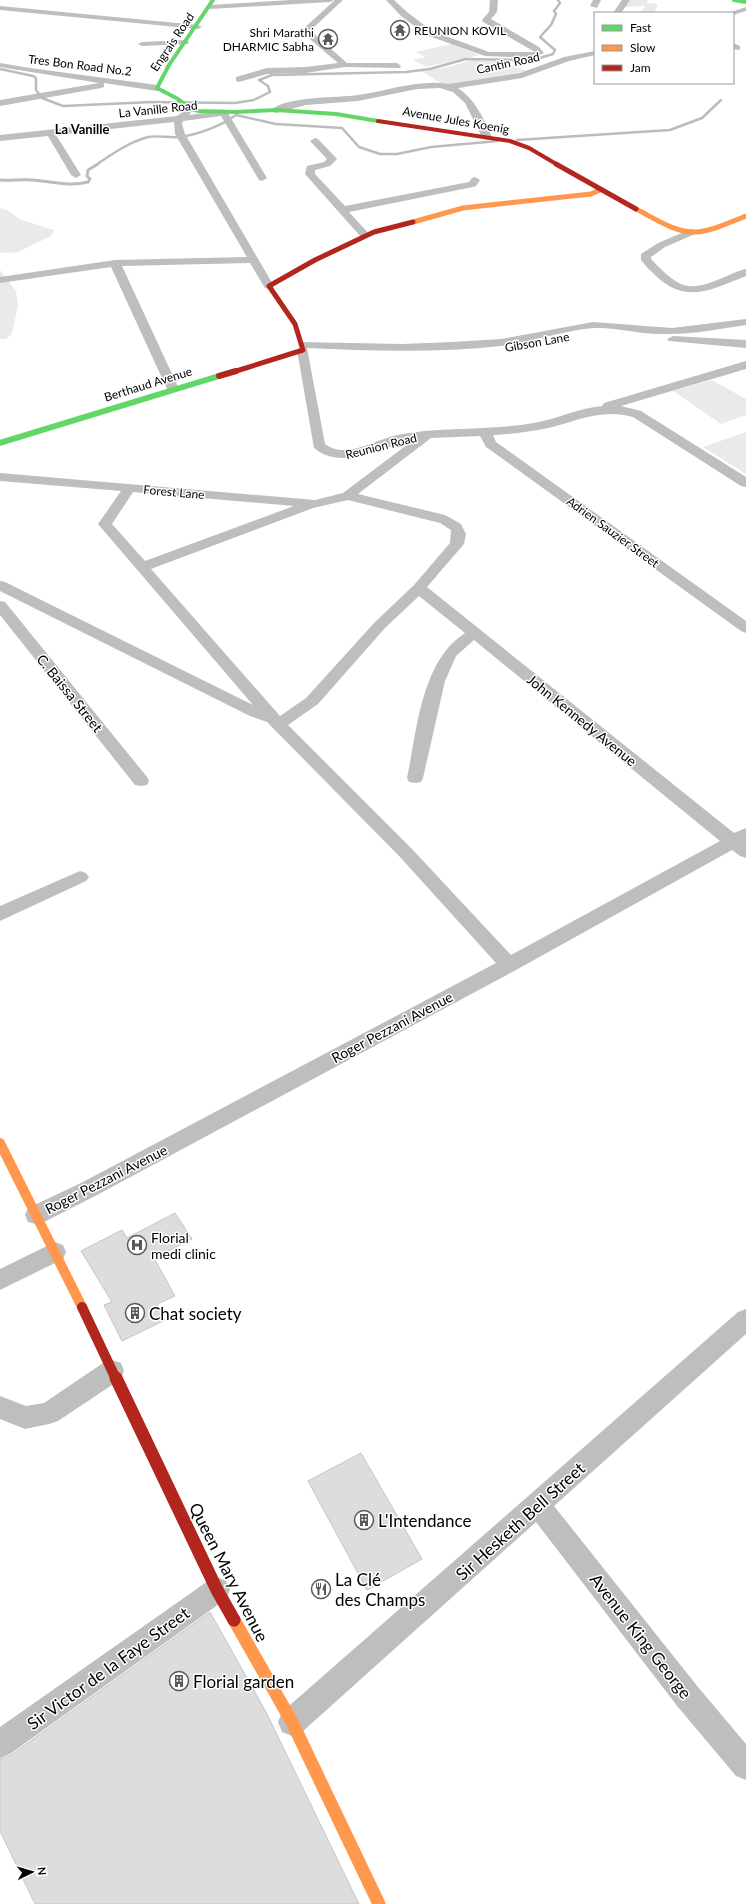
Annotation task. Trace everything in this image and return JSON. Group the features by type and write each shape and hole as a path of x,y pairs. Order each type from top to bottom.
{"street":[{"path":"211,3 330,0"},
{"path":"339,0 308,29 308,33 345,65"},
{"path":"390,0 415,23 429,33 439,37 488,54 533,56 540,53 536,49 486,20 493,12 494,0"},
{"path":"619,12 626,0"},
{"path":"734,0 746,2"},
{"name":"Engrais Road","path":"210,112 187,106 157,88 161,78 185,42 198,27 211,3"},
{"path":"0,8 198,27"},
{"path":"734,12 746,9"},
{"path":"142,44 185,42"},
{"name":"Cantin Road","path":"276,110 286,106 302,103 360,98 414,88 448,87 522,75 567,59 594,53"},
{"name":"Tres Bon Road No.2","path":"0,65 30,71 157,88"},
{"path":"239,79 267,72 306,70 345,65 397,66"},
{"path":"0,103 118,82"},
{"path":"448,87 459,92 468,102 487,137"},
{"path":"187,106 177,124 180,134 304,347 328,346 421,348 502,342 574,326 594,324 660,331 746,322"},
{"name":"Avenue Jules Koenig","path":"210,112 276,110 356,116 510,141 529,148 601,193"},
{"path":"223,112 262,178"},
{"name":"La Vanille Road","path":"0,138 218,114 223,112"},
{"path":"50,132 76,175"},
{"path":"315,142 332,159 327,164 310,168 310,174 365,235"},
{"path":"342,210 473,184 475,180"},
{"path":"269,286 315,260 365,235 463,208 601,193 668,225 691,232"},
{"path":"746,216 712,228 691,232 664,244 649,252 645,256 646,260 674,285 688,289 698,289 746,272"},
{"path":"0,280 115,263 254,260"},
{"path":"115,263 173,389"},
{"name":"Gibson Lane","path":"328,346 367,354 413,355 479,351 594,333 746,344"},
{"name":"Berthaud Avenue","path":"0,443 304,347"},
{"name":"Reunion Road","path":"304,347 319,445 324,450 341,456 398,439 430,433 457,431 485,433 537,427 599,409 612,408 627,410 637,414 746,483"},
{"path":"599,409 746,365"},
{"path":"348,496 430,433"},
{"name":"Adrien Sauzier Street","path":"485,433 491,444 746,628"},
{"name":"Forest Lane","path":"0,477 314,504 348,496"},
{"path":"129,489 105,524 276,721 406,853 508,965"},
{"path":"276,721 312,701 380,625 419,588 457,544 460,536 459,529 452,523 440,518 348,496"},
{"path":"142,567 314,504"},
{"path":"0,585 256,713 276,721"},
{"name":"John Kennedy Avenue","path":"419,588 741,842"},
{"name":"C. Baissa Street","path":"0,605 141,781"},
{"path":"416,778 432,705 445,662 455,648 475,633"},
{"name":"Roger Pezzani Avenue","path":"36,1215 89,1190 508,965 741,842"},
{"path":"0,914 80,877"},
{"name":"Queen Mary Avenue","path":"0,1143 55,1252 217,1590 292,1722 379,1904"},
{"path":"0,1280 55,1252"},
{"name":"Sir Hesketh Bell Street","path":"292,1722 746,1319"},
{"path":"0,1407 24,1418 49,1413 112,1371"},
{"name":"Avenue King George","path":"538,1505 683,1690 746,1766"},
{"name":"Sir Victor de la Faye Street","path":"0,1744 217,1590"}],"shaded area":[{"path":"628,0 648,0 647,3 658,4 654,12 642,12 645,6 624,7"},
{"path":"452,44 479,55 427,67 412,60 426,57 415,52"},
{"path":"474,60 495,60 527,71 445,86 421,71 443,68"},
{"path":"0,208 7,210 21,220 54,230 51,236 18,252 0,253"},
{"path":"0,270 16,291 18,306 12,333 6,339 0,339"},
{"path":"712,380 746,399 746,415 721,424 673,391"},
{"path":"746,432 746,474 703,447"}],"building":[{"path":"175,1213 192,1239 154,1258 175,1296 157,1304 165,1320 122,1341 104,1305 112,1302 81,1251 122,1230 127,1238"},
{"name":"L'Intendance","path":"361,1453 422,1559 367,1590 308,1481"},
{"name":"Florial garden","path":"210,1612 266,1712 359,1904 35,1904 0,1831 0,1759 11,1755"}],"waterway":[{"path":"0,69 33,76 36,78 36,90 42,98 63,106 152,102 235,103 254,100 270,92 268,86 259,80 272,75 406,72 430,69 466,59 533,60 553,54 555,50 540,37 551,25 556,14 554,11 560,3 558,0"},
{"path":"517,140 670,130 702,118 721,100"},
{"path":"96,165 121,149 141,139 152,136 179,137 193,134 216,126 236,115 276,124 342,128 359,147 380,154 397,154 431,147 498,141"},
{"path":"0,180 28,180 67,184 88,182 90,179 87,176 88,170 98,164"}],"traffic: fast":[{"path":"213,0 176,54 157,88 178,99 191,109 199,111 236,112 276,110 336,114 378,121"},
{"path":"734,0 746,2"},
{"path":"0,443 219,376"}],"traffic: slow":[{"path":"413,222 463,208 591,194 600,190"},
{"path":"636,209 669,226 690,232 711,229 746,216"},
{"path":"0,1143 82,1307"},
{"path":"234,1620 292,1722 379,1904"}],"traffic: jam":[{"path":"378,121 510,141 529,148 636,209"},
{"path":"219,376 303,350 302,341 295,324 269,286 315,260 374,232 413,222"},
{"path":"82,1307 217,1590 234,1620"}],"place":[{"name":"REUNION KOVIL","path":"400,30"},
{"name":"Shri Marathi DHARMIC Sabha","path":"328,39"},
{"name":"Florial medi clinic","path":"137,1245"},
{"name":"Chat society","path":"135,1313"},
{"name":"L'Intendance","path":"364,1520"},
{"name":"La Clé des Champs","path":"321,1589"},
{"name":"Florial garden","path":"179,1681"}],"district":[{"name":"La Vanille","path":"82,129"}]}
